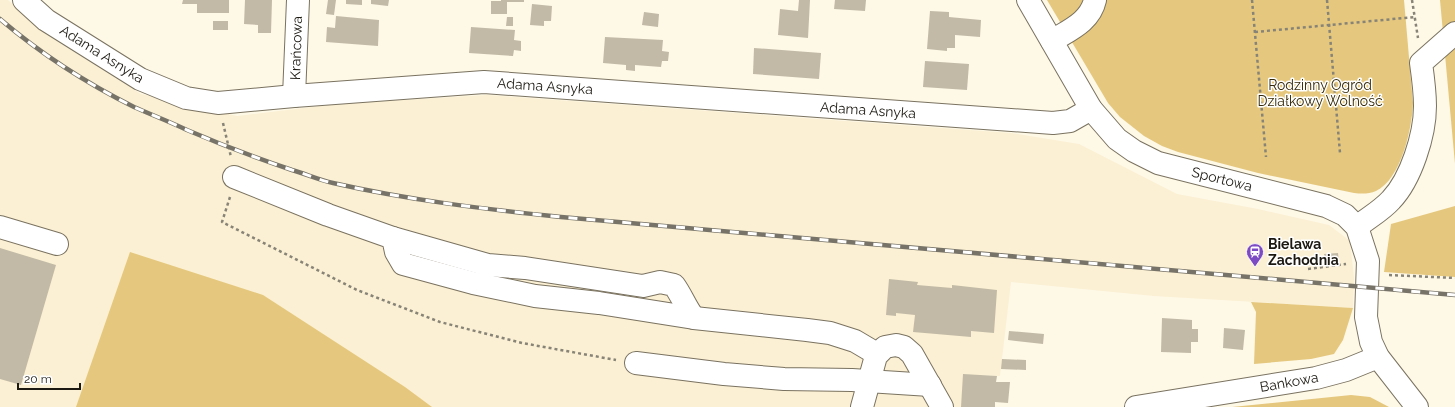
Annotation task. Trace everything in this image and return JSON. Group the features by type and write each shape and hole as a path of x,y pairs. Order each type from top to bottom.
{"street":[{"name":"Adama Asnyka","path":"24,0 46,20 140,79 186,98 218,103 484,82 1053,123 1070,121 1091,109"},
{"name":"Krańcowa","path":"294,96 298,0"},
{"name":"Sportowa","path":"1028,0 1091,109 1117,139 1134,151 1158,163 1326,206 1345,215 1357,227"},
{"path":"1052,41 1082,22 1092,9 1094,0"},
{"path":"1417,407 1378,357 1371,342 1366,317 1368,268 1357,227 1384,207 1394,196 1403,182 1413,162 1425,112 1425,96 1421,62 1455,33"},
{"path":"234,177 328,215 393,238 488,265 525,268 643,286 660,282 674,285 682,295 687,309 694,318"},
{"path":"0,227 57,244"},
{"path":"393,238 396,252 402,264 473,282 535,296 599,303 694,318 830,333 855,341 877,354"},
{"path":"862,407 877,354 889,345 904,347 912,354 942,407"},
{"name":"Bankowa","path":"1136,407 1316,378 1346,370 1378,357"},
{"path":"636,363 724,374 784,379 869,381 930,385"}],"path":[{"path":"1252,0 1266,157"},
{"path":"1327,0 1340,153"},
{"path":"1412,0 1421,62"},
{"path":"1255,32 1415,17"},
{"path":"222,222 357,290 440,322 522,343 636,363"},
{"path":"1308,269 1368,268 1455,278"}],"shaded area":[{"path":"0,0 8,0 47,35 141,94 237,116 337,104 487,95 1011,133 1079,144 1177,194 1258,209 1329,225 1350,241 1354,278 1353,308 1154,296 1011,282 1000,376 964,375 961,407 0,407"}],"green space":[{"name":"Rodzinny Ogród Działkowy Wolność","path":"1047,0 1404,0 1413,103 1410,126 1404,152 1392,176 1385,185 1376,191 1363,194 1258,173 1178,152 1162,146 1144,136 1120,117 1108,103"},
{"path":"1440,0 1455,0 1455,164"},
{"path":"1455,206 1455,277 1384,272 1391,224"},
{"path":"130,252 263,295 405,387 432,407 76,407"},
{"path":"1251,302 1353,308 1343,340 1334,354 1311,359 1254,364 1256,312"},
{"path":"1351,395 1370,397 1389,407 1232,407"}],"building":[{"path":"183,0 229,0 229,13 197,13 197,4 182,4"},
{"path":"245,0 272,0 271,33 258,33 258,25 244,24"},
{"path":"328,0 336,0 334,15 326,14"},
{"path":"346,0 362,0 362,5 346,4"},
{"path":"371,0 389,0 388,6 371,4"},
{"path":"524,0 524,2 507,2 507,14 491,14 491,1"},
{"path":"799,0 810,0 808,38 778,35 780,9 798,11"},
{"path":"835,0 866,0 865,11 834,9"},
{"path":"532,4 552,6 551,21 544,21 544,26 530,25"},
{"path":"930,11 949,12 949,17 981,20 980,37 955,35 955,48 947,48 947,51 927,49"},
{"path":"644,12 659,14 658,27 642,25"},
{"path":"336,16 379,20 378,46 326,42 327,27 335,28"},
{"path":"507,17 513,17 513,26 506,26"},
{"path":"213,21 228,21 228,30 213,30"},
{"path":"471,27 515,30 514,40 521,41 521,51 514,50 513,56 469,53"},
{"path":"605,37 663,40 662,51 669,52 668,61 662,61 661,67 635,65 635,71 626,70 626,65 603,63"},
{"path":"754,48 821,53 819,79 753,74"},
{"path":"925,61 969,64 967,90 923,87"},
{"path":"0,248 56,265 21,385 0,379"},
{"path":"1338,253 1339,262 1325,263 1324,254"},
{"path":"889,279 918,282 917,285 952,288 952,285 997,290 994,333 971,331 971,337 913,332 915,315 896,313 896,316 886,315"},
{"path":"1162,318 1192,320 1192,329 1198,329 1198,342 1191,342 1191,353 1161,352"},
{"path":"1224,328 1245,330 1243,350 1223,348"},
{"path":"1009,331 1044,334 1043,344 1008,340"},
{"path":"1002,359 1026,360 1026,370 1001,369"},
{"path":"963,374 997,376 996,382 1010,382 1008,403 995,402 995,407 961,407"}],"railway":[{"path":"0,19 31,44 64,67 134,107 213,141 265,161 333,183 361,189 503,211 561,217 1455,295"}],"place":[{"name":"Bielawa Zachodnia","path":"1255,267"}]}
